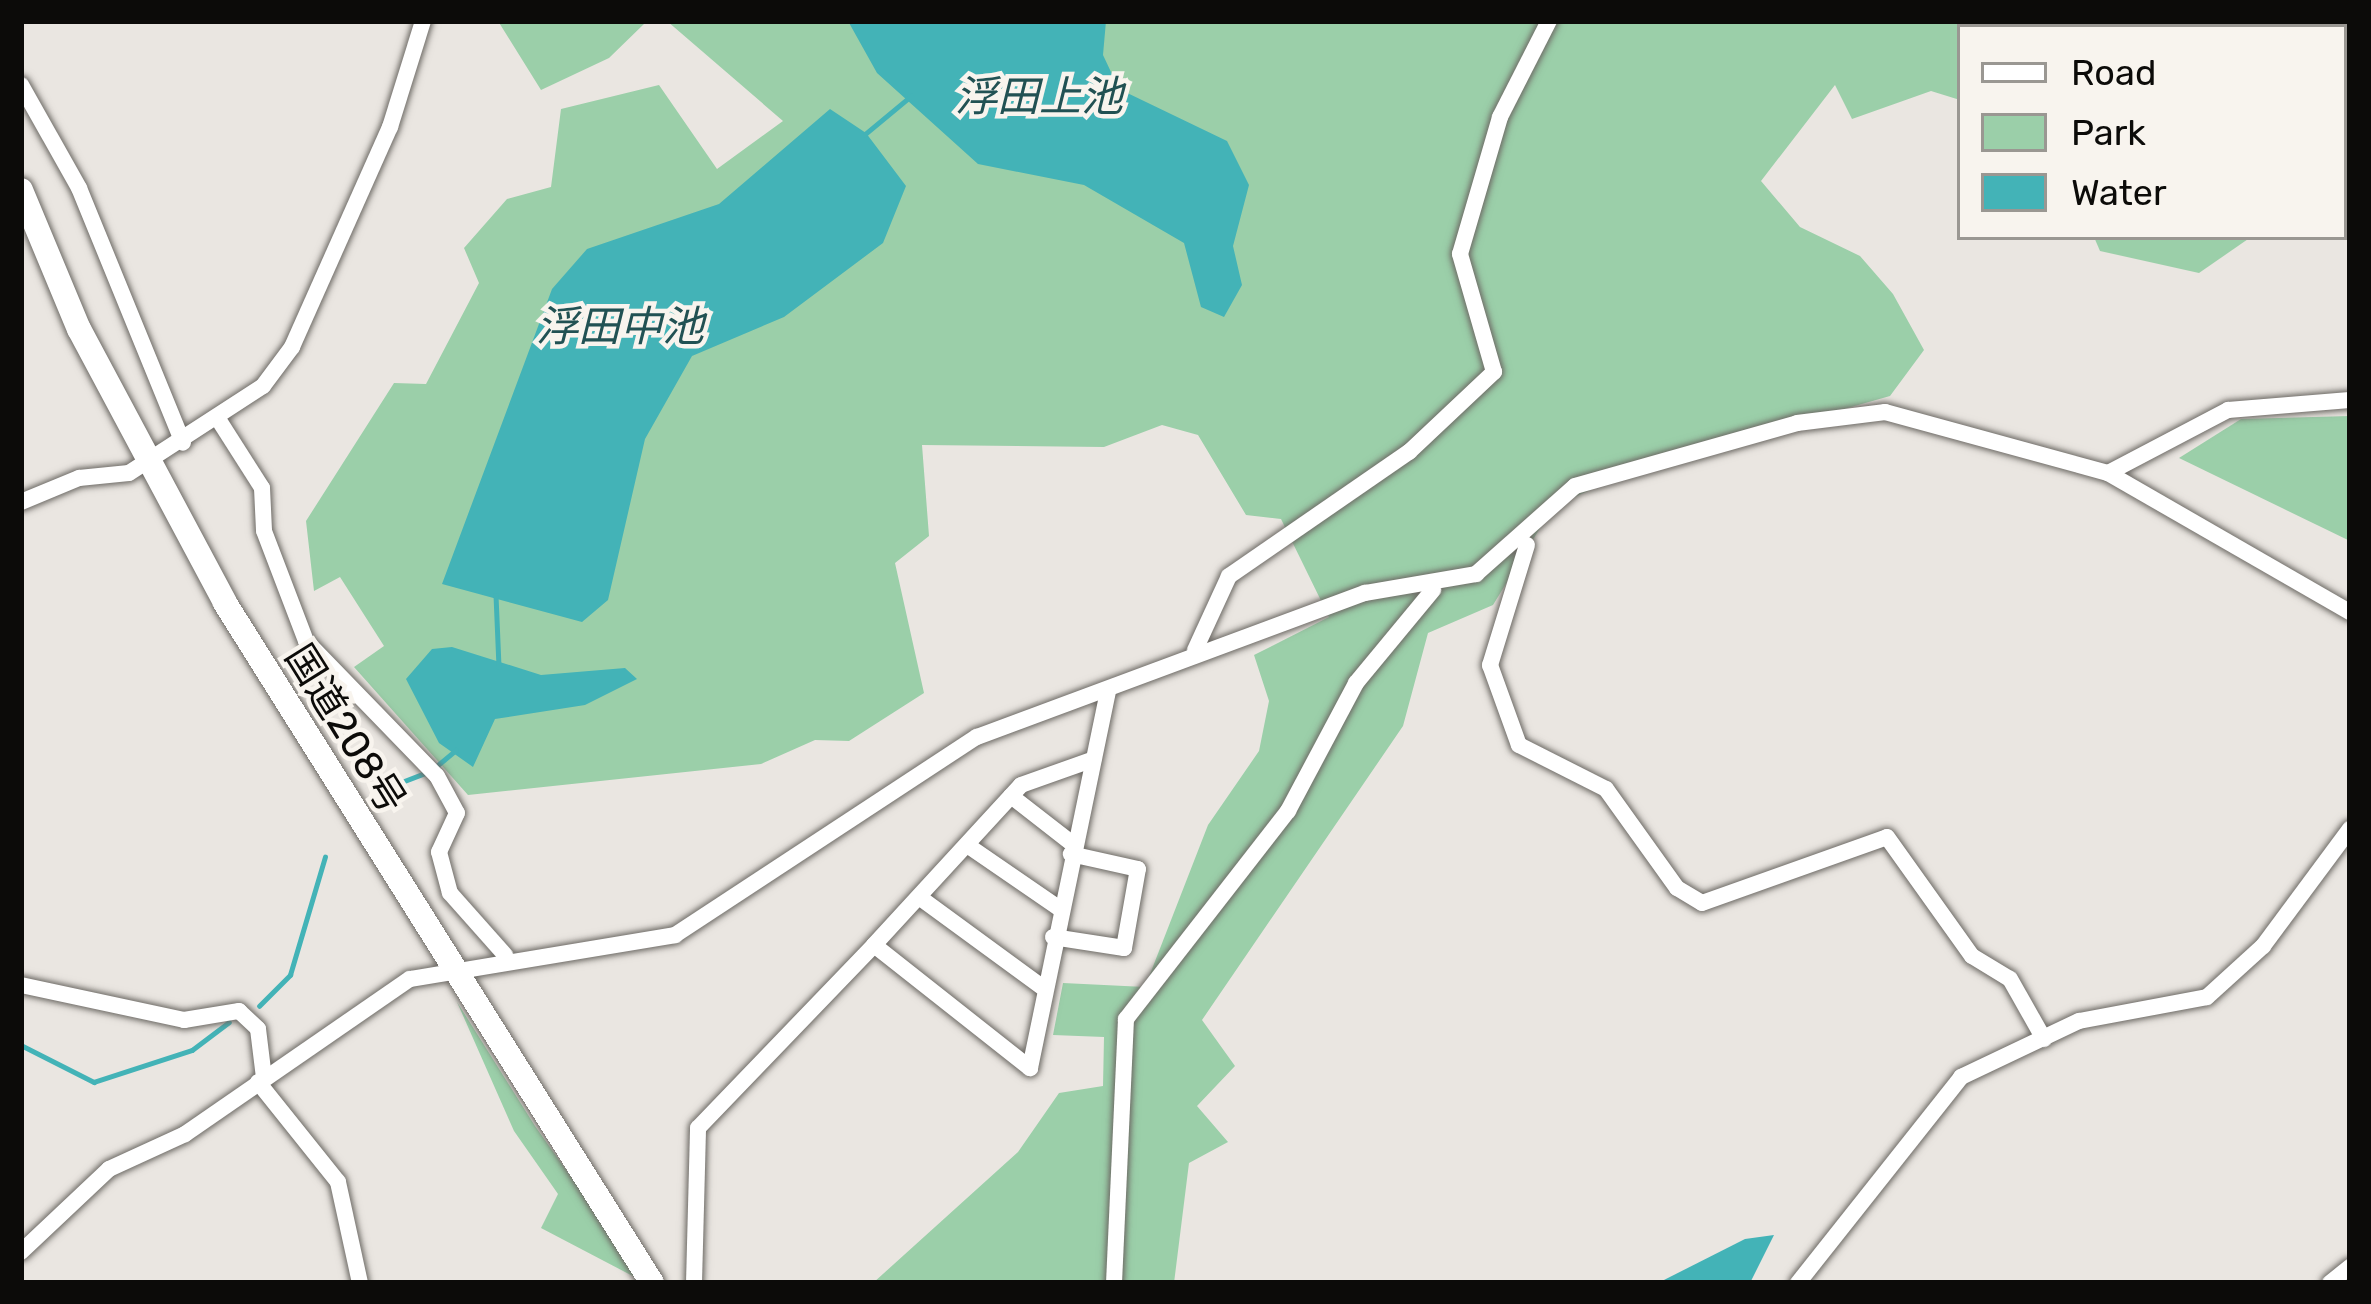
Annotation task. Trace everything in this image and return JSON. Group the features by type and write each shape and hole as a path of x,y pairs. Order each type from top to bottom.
{"highway":[{"name":"国道208号","path":"21,190 144,459 452,970 652,1283"}],"street":[{"path":"21,502 79,478 130,473 144,459 220,422 292,346 408,83 423,21"},
{"path":"1195,650 1229,576 1409,452 1494,372 1460,254 1499,117 1549,21"},
{"path":"21,85 79,188 183,443"},
{"path":"2108,473 2228,410 2350,400"},
{"path":"220,422 262,488 263,531 306,641 351,699 432,769 457,813 439,852 450,893 505,955 535,965 675,935 943,754 1108,693 1195,650 1365,593 1434,589 1514,552 1541,514 1576,487 1835,413 1885,412 2108,473 2350,612"},
{"path":"1541,514 1492,650 1519,745 1606,788 1677,888 1702,903 1887,837 1972,956 2011,979 2044,1039"},
{"path":"1114,1283 1126,1019 1288,812 1356,682 1434,589"},
{"path":"874,945 1030,1068 1042,987 1108,693"},
{"path":"694,1283 689,1152 698,1129 1011,796 1094,759"},
{"path":"1011,796 1072,849 1138,869 1124,948 1053,938"},
{"path":"1798,1283 1961,1077 2044,1039 2225,985 2350,829"},
{"path":"967,844 1060,909"},
{"path":"919,898 1042,987"},
{"path":"21,1252 109,1168 185,1134 394,987 505,955"},
{"path":"21,986 184,1019 238,1011 258,1029 261,1080 338,1182 360,1283"},
{"path":"2330,1283 2350,1267"}],"green space":[{"path":"498,21 667,21 645,23 609,58 541,90"},
{"path":"667,21 2350,21 2350,182 2347,24 1957,24 1957,99 1931,91 1852,119 1835,85 1761,181 1800,227 1860,256 1893,294 1924,350 1890,396 1643,466 1553,507 1493,605 1428,633 1403,726 1202,1020 1235,1066 1197,1106 1228,1142 1189,1163 1174,1283 873,1283 1018,1152 1059,1093 1103,1086 1104,1037 1053,1035 1063,983 1145,987 1208,825 1259,751 1269,701 1254,655 1329,617 1281,519 1246,515 1198,435 1162,425 1104,447 922,445 929,536 895,563 924,693 849,741 815,740 761,764 468,795 354,667 384,646 340,577 314,591 306,521 394,383 426,384 479,283 464,248 507,199 551,187 561,109 659,85 717,169 783,121"},
{"path":"2095,240 2247,240 2199,273 2100,251"},
{"path":"2350,416 2350,541 2179,458 2241,419"},
{"path":"457,1002 535,1126 646,1283 541,1228 558,1194 514,1131"}],"water":[{"name":"浮田上池","path":"848,21 1106,21 1103,55 1119,89 1227,141 1249,185 1233,246 1242,285 1224,317 1201,307 1184,243 1084,185 978,164 877,73"},
{"name":"浮田中池","path":"830,109 866,133 906,186 883,243 784,317 692,356 645,439 608,600 582,622 442,584 552,289 587,249 719,204"},
{"path":"452,647 541,675 625,668 637,679 585,705 495,719 473,767 439,743 406,679 432,649"},
{"path":"1774,1235 1750,1283 1658,1283 1745,1239"}],"waterway":[{"path":"864,135 911,96"},
{"path":"496,595 499,667"},
{"path":"438,765 456,750"},
{"path":"394,785 428,772"},
{"path":"259,1006 290,975 325,857"},
{"path":"21,1045 94,1082 192,1050 229,1022"}]}
